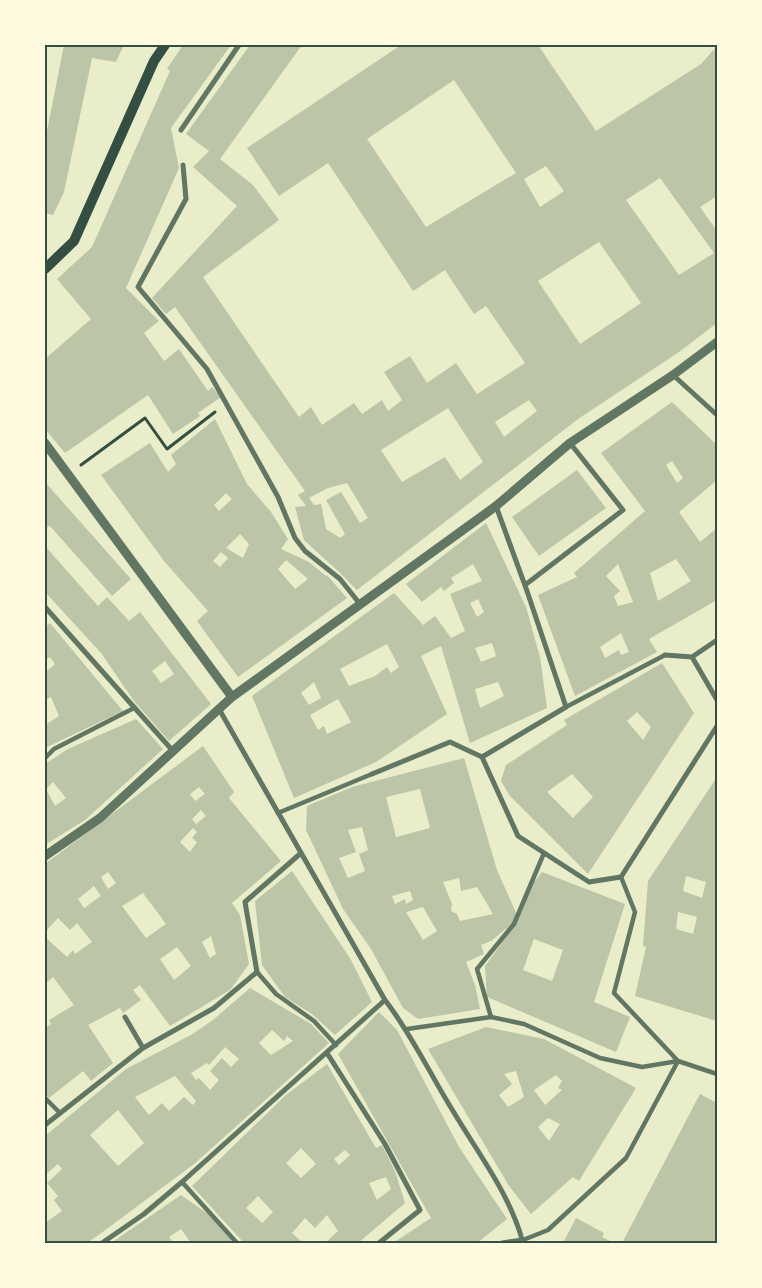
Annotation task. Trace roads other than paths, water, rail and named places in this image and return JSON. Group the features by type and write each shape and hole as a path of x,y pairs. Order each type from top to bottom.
{"main road":[{"path":"45,269 74,241 154,61 165,45"}],"street":[{"path":"181,130 239,45"},
{"path":"183,165 186,199 138,287 206,369 278,497 294,538 305,551 340,579 360,604"},
{"path":"45,856 100,818 232,697 496,506 570,443 673,375 717,342"},
{"path":"673,375 717,416"},
{"path":"45,443 232,697"},
{"path":"525,585 624,510 570,443"},
{"path":"496,506 566,707"},
{"path":"45,607 172,751"},
{"path":"45,617 51,614"},
{"path":"482,757 566,707 665,654 692,658 717,640"},
{"path":"692,658 717,700"},
{"path":"45,758 54,749 134,708"},
{"path":"219,709 385,1000 407,1029 446,1101 515,1215 523,1242"},
{"path":"278,813 450,742 482,757 518,836 589,882 621,877 717,726"},
{"path":"301,853 245,902 257,972 276,994 314,1021 336,1045"},
{"path":"491,1017 477,969 514,924 544,853"},
{"path":"621,877 635,912 614,993 678,1061"},
{"path":"45,1126 144,1048 214,1008 257,972"},
{"path":"102,1243 144,1214 182,1182 385,1000"},
{"path":"125,1017 144,1048"},
{"path":"407,1029 491,1017 524,1024 600,1058 642,1067 678,1061 717,1074"},
{"path":"327,1053 385,1144 420,1210 379,1243"},
{"path":"502,1243 523,1242 548,1230 626,1158 678,1061"},
{"path":"45,1098 60,1113"},
{"path":"182,1182 237,1243"}]}
